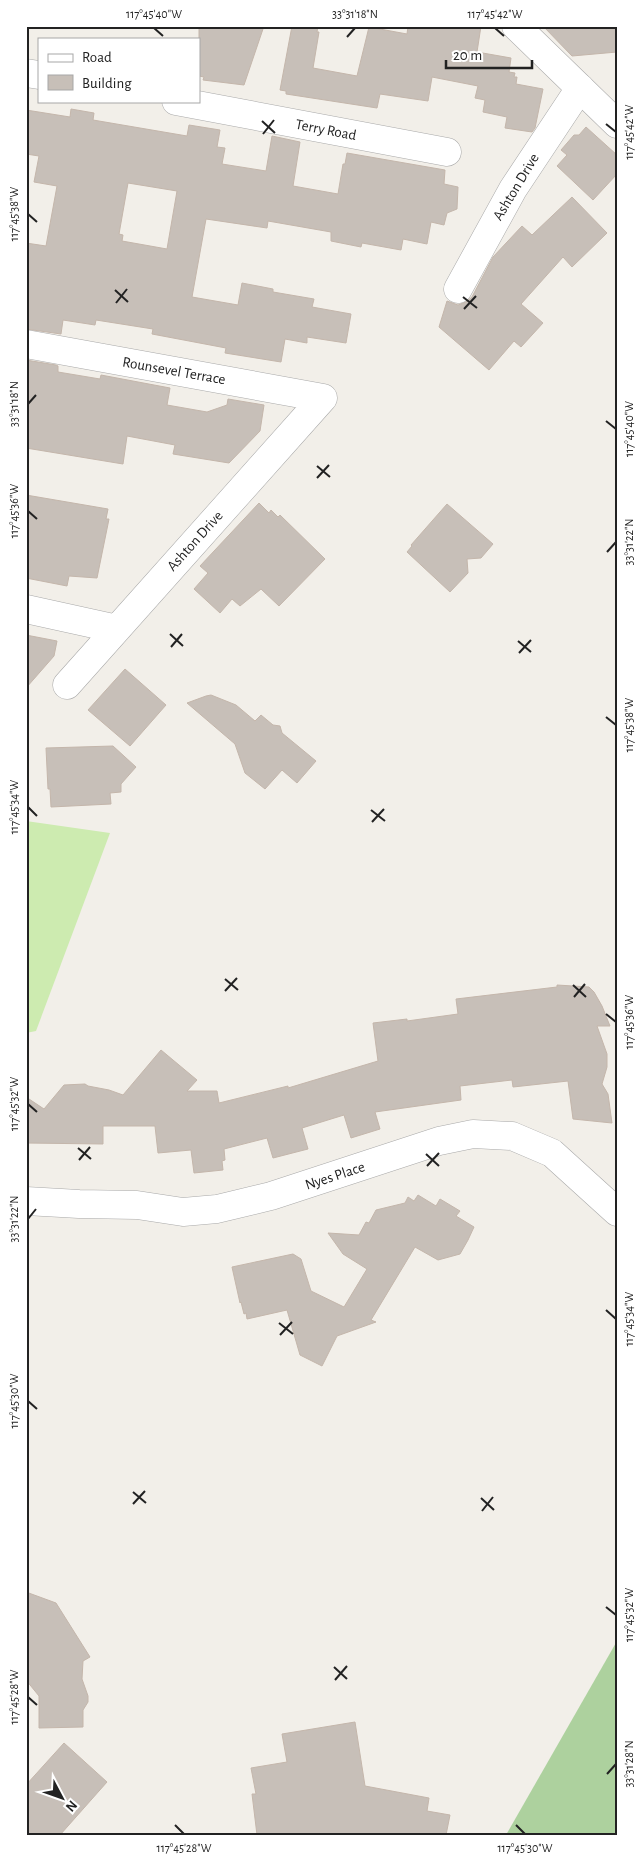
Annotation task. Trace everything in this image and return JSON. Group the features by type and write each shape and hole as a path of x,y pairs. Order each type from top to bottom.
{"street":[{"path":"516,26 617,124"},
{"name":"Ashton Drive","path":"458,290 513,189 580,88"},
{"name":"Terry Road","path":"181,102 447,152"},
{"name":"Rounsevel Terrace","path":"26,344 323,398"},
{"name":"Ashton Drive","path":"67,685 323,398"},
{"path":"26,609 117,629"},
{"name":"Nyes Place","path":"26,1201 137,1205 183,1212 217,1209 271,1196 439,1142 473,1134 512,1136 552,1153 617,1212"}],"green space":[{"path":"26,821 110,833 36,1031 26,1033"},
{"path":"617,1641 617,1835 506,1835"}],"building":[{"path":"199,26 264,26 244,85 203,80 204,77 200,76"},
{"path":"292,26 318,26 317,32 319,32 313,68 357,76 369,27 407,34 408,26 481,26 477,52 511,58 509,72 515,73 514,77 517,77 516,84 543,89 535,128 532,132 505,128 507,117 483,112 485,100 475,98 478,86 432,77 428,101 380,94 377,108 286,94 286,91 280,90"},
{"path":"543,26 617,26 617,52 572,56"},
{"path":"71,109 94,113 93,120 187,136 189,125 220,130 217,147 225,148 222,164 266,171 272,136 300,142 293,186 338,194 343,164 345,164 347,153 445,170 444,184 458,187 457,209 447,213 444,225 431,222 427,244 403,239 401,250 362,243 361,247 331,241 331,232 268,221 267,228 206,219 192,297 238,305 242,283 273,289 273,292 314,299 312,307 351,314 346,343 307,337 307,343 285,339 281,362 225,353 226,348 152,334 153,329 96,320 95,325 63,320 61,334 26,329 26,243 46,246 57,186 34,182 39,156 26,154 26,110 70,117","holes":["128,183 177,191 167,249 122,241 123,235 119,234"]},
{"path":"586,127 617,155 617,174 593,200 557,166 567,155 561,150 574,135 579,135"},
{"path":"572,197 607,233 572,267 563,257 521,304 543,323 521,347 514,341 489,370 439,327 447,301 458,305 466,302 472,297 493,257 522,226 532,235"},
{"path":"26,360 56,365 58,366 58,372 100,379 101,375 170,388 167,405 207,412 227,405 228,399 264,405 260,431 229,463 173,454 175,445 127,436 123,464 26,448"},
{"path":"26,495 108,509 106,519 109,519 97,578 69,576 67,586 26,578"},
{"path":"259,503 269,513 271,510 278,517 280,515 325,559 279,606 261,589 240,606 232,599 220,613 194,589 208,573 200,566"},
{"path":"447,504 493,544 481,558 467,559 468,573 450,592 407,552"},
{"path":"26,635 57,641 54,656 26,688"},
{"path":"125,669 166,705 130,746 88,710"},
{"path":"211,695 236,705 255,721 261,715 273,725 280,726 282,733 316,761 297,783 282,770 265,789 245,773 235,744 187,703"},
{"path":"113,746 136,767 121,784 121,792 110,793 111,804 51,807 46,748"},
{"path":"557,985 589,987 602,1006 610,1026 597,1026 607,1054 607,1067 602,1084 608,1094 612,1123 573,1119 568,1081 513,1087 512,1080 460,1086 461,1100 375,1112 380,1129 351,1138 344,1115 302,1128 308,1149 273,1158 267,1138 224,1149 225,1160 222,1161 223,1170 194,1173 191,1150 158,1153 155,1126 103,1126 103,1144 26,1143 26,1097 44,1109 64,1085 85,1084 123,1095 161,1050 197,1080 187,1091 217,1091 219,1103 288,1086 288,1088 378,1061 373,1023 407,1019 407,1021 458,1014 456,999 557,987"},
{"path":"418,1195 436,1206 440,1199 460,1211 456,1216 474,1227 468,1240 460,1254 438,1260 415,1247 371,1320 376,1322 337,1336 322,1366 300,1355 287,1310 247,1319 240,1303 232,1267 293,1254 301,1259 311,1291 344,1307 367,1269 343,1254 328,1233 359,1235 366,1222 369,1223 376,1210 405,1203 408,1197 414,1201"},
{"path":"26,1592 56,1603 90,1657 83,1661 82,1679 88,1696 88,1702 83,1710 83,1727 39,1728 39,1696 26,1680"},
{"path":"355,1722 365,1786 429,1798 427,1811 450,1815 446,1835 257,1835 252,1794 256,1794 251,1768 287,1762 282,1734"},
{"path":"64,1743 107,1782 60,1835 26,1835 26,1785"}]}
